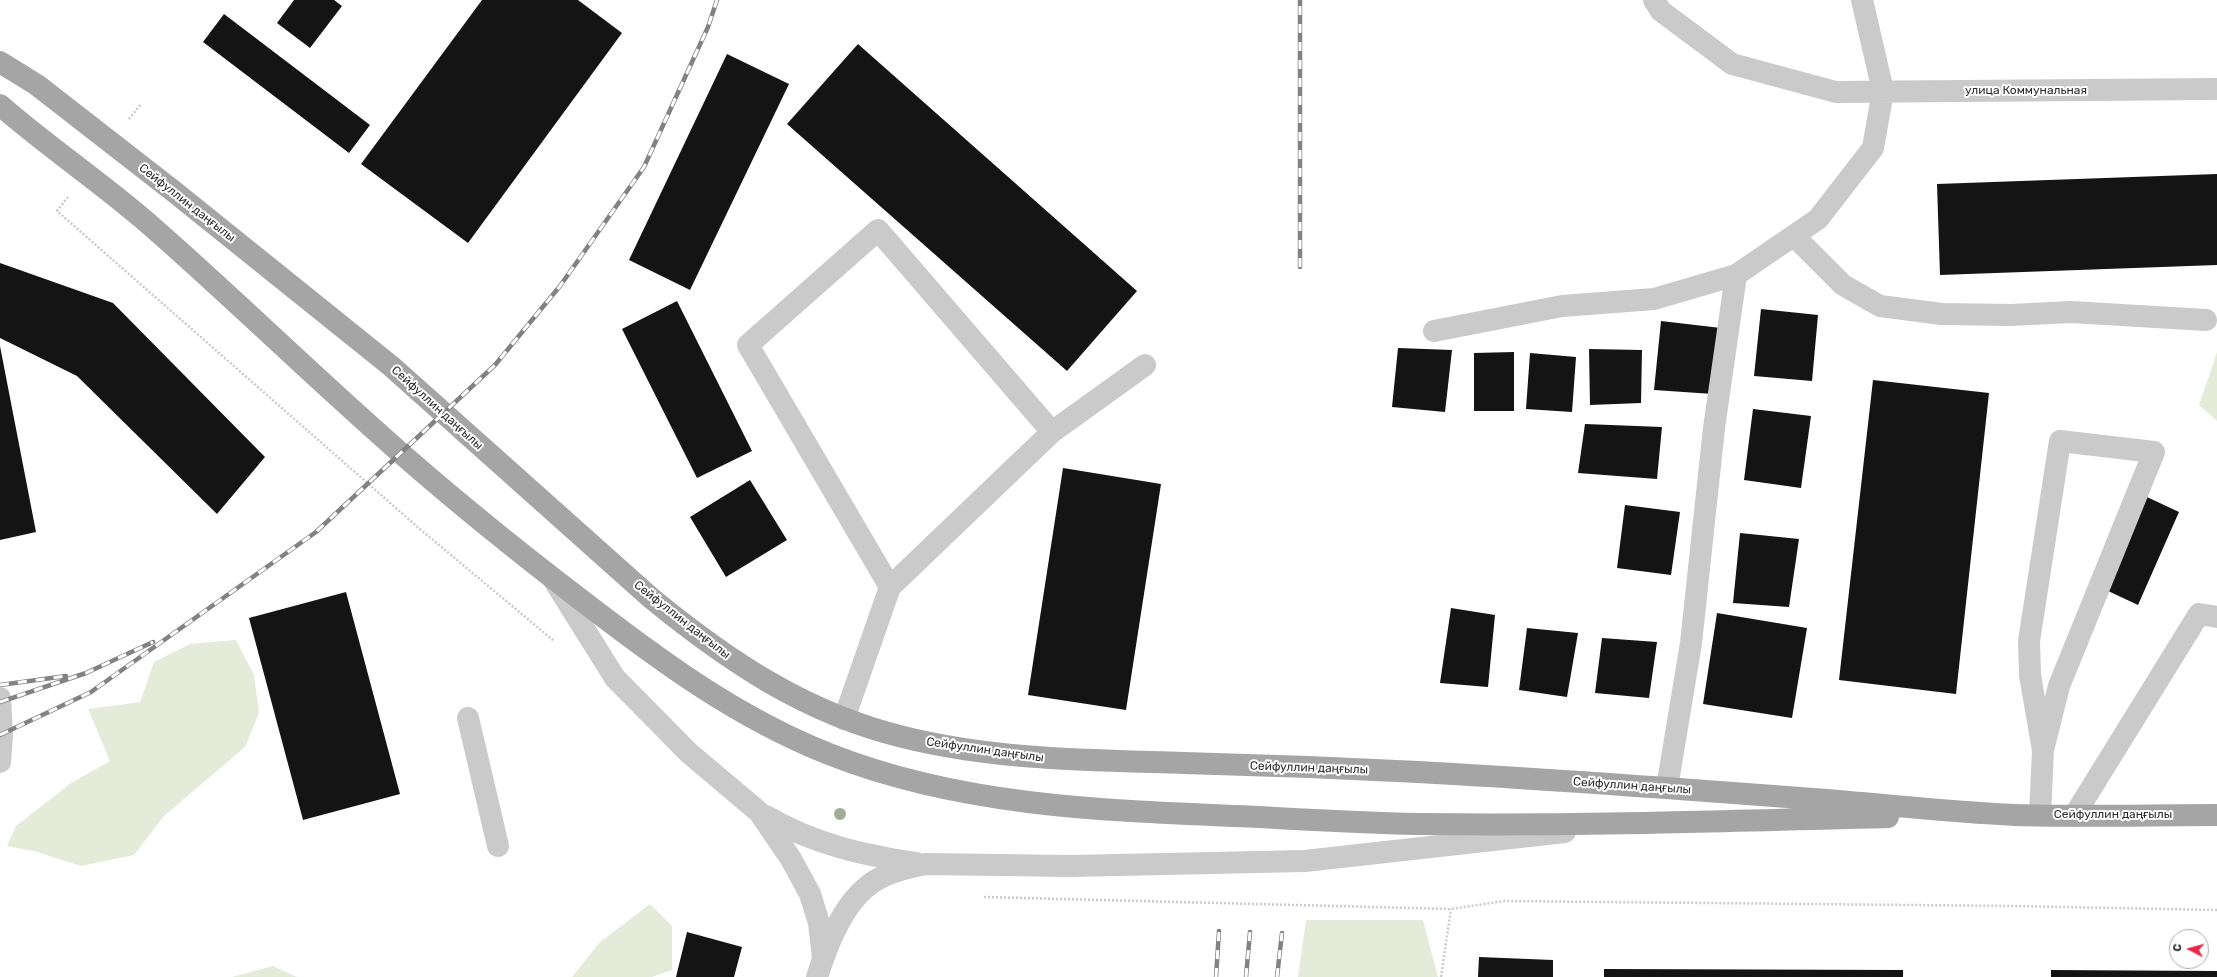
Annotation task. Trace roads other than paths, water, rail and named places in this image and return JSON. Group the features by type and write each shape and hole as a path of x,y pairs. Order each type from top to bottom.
{"main road":[{"name":"Сейфуллин даңғылы","path":"0,62 37,85 172,190 391,366 651,598 692,631 732,660 786,694 844,719 901,737 956,748 1081,761 1418,772 1667,788 2040,816 2217,815"},
{"name":"Сейфуллин даңғылы","path":"0,105 147,222 414,464 551,576 675,671 713,696 769,728 830,755 891,774 947,788 1008,800 1093,810 1416,824 1635,824 2009,814"}],"street":[{"name":"улица Коммунальная","path":"1654,0 1661,11 1732,64 1836,92 2217,89"},
{"path":"1434,332 1562,306 1654,299 1736,275 1818,219 1873,148 1884,92 1862,0"},
{"path":"890,587 748,345 878,230 1052,432"},
{"path":"1794,236 1843,284 1880,306 1942,314 2011,315 2072,312 2206,320"},
{"path":"1667,788 1691,643 1714,428 1736,275"},
{"path":"844,719 890,587 1052,432 1145,365"},
{"path":"2040,816 2043,750 2059,686 2154,452 2060,441 2029,641 2030,675 2043,750"},
{"path":"551,576 615,678 688,753 759,812 788,829 822,843 867,855 926,864 1071,866 1305,862 1635,824"},
{"path":"2074,816 2199,614 2217,617"},
{"path":"0,698 2,735 0,762"},
{"path":"468,718 498,846"},
{"path":"759,812 791,859 810,894 819,923 820,967"},
{"path":"820,967 845,913 861,893 880,877 903,868 926,864"}],"railway":[{"path":"0,735 91,692 316,532 495,365 560,286 644,167 708,27 717,0"},
{"path":"1300,0 1300,267"},
{"path":"0,702 86,673 153,642"},
{"path":"0,685 66,676"},
{"path":"1216,977 1219,931"},
{"path":"1246,977 1250,932"},
{"path":"1277,977 1282,933"}]}
